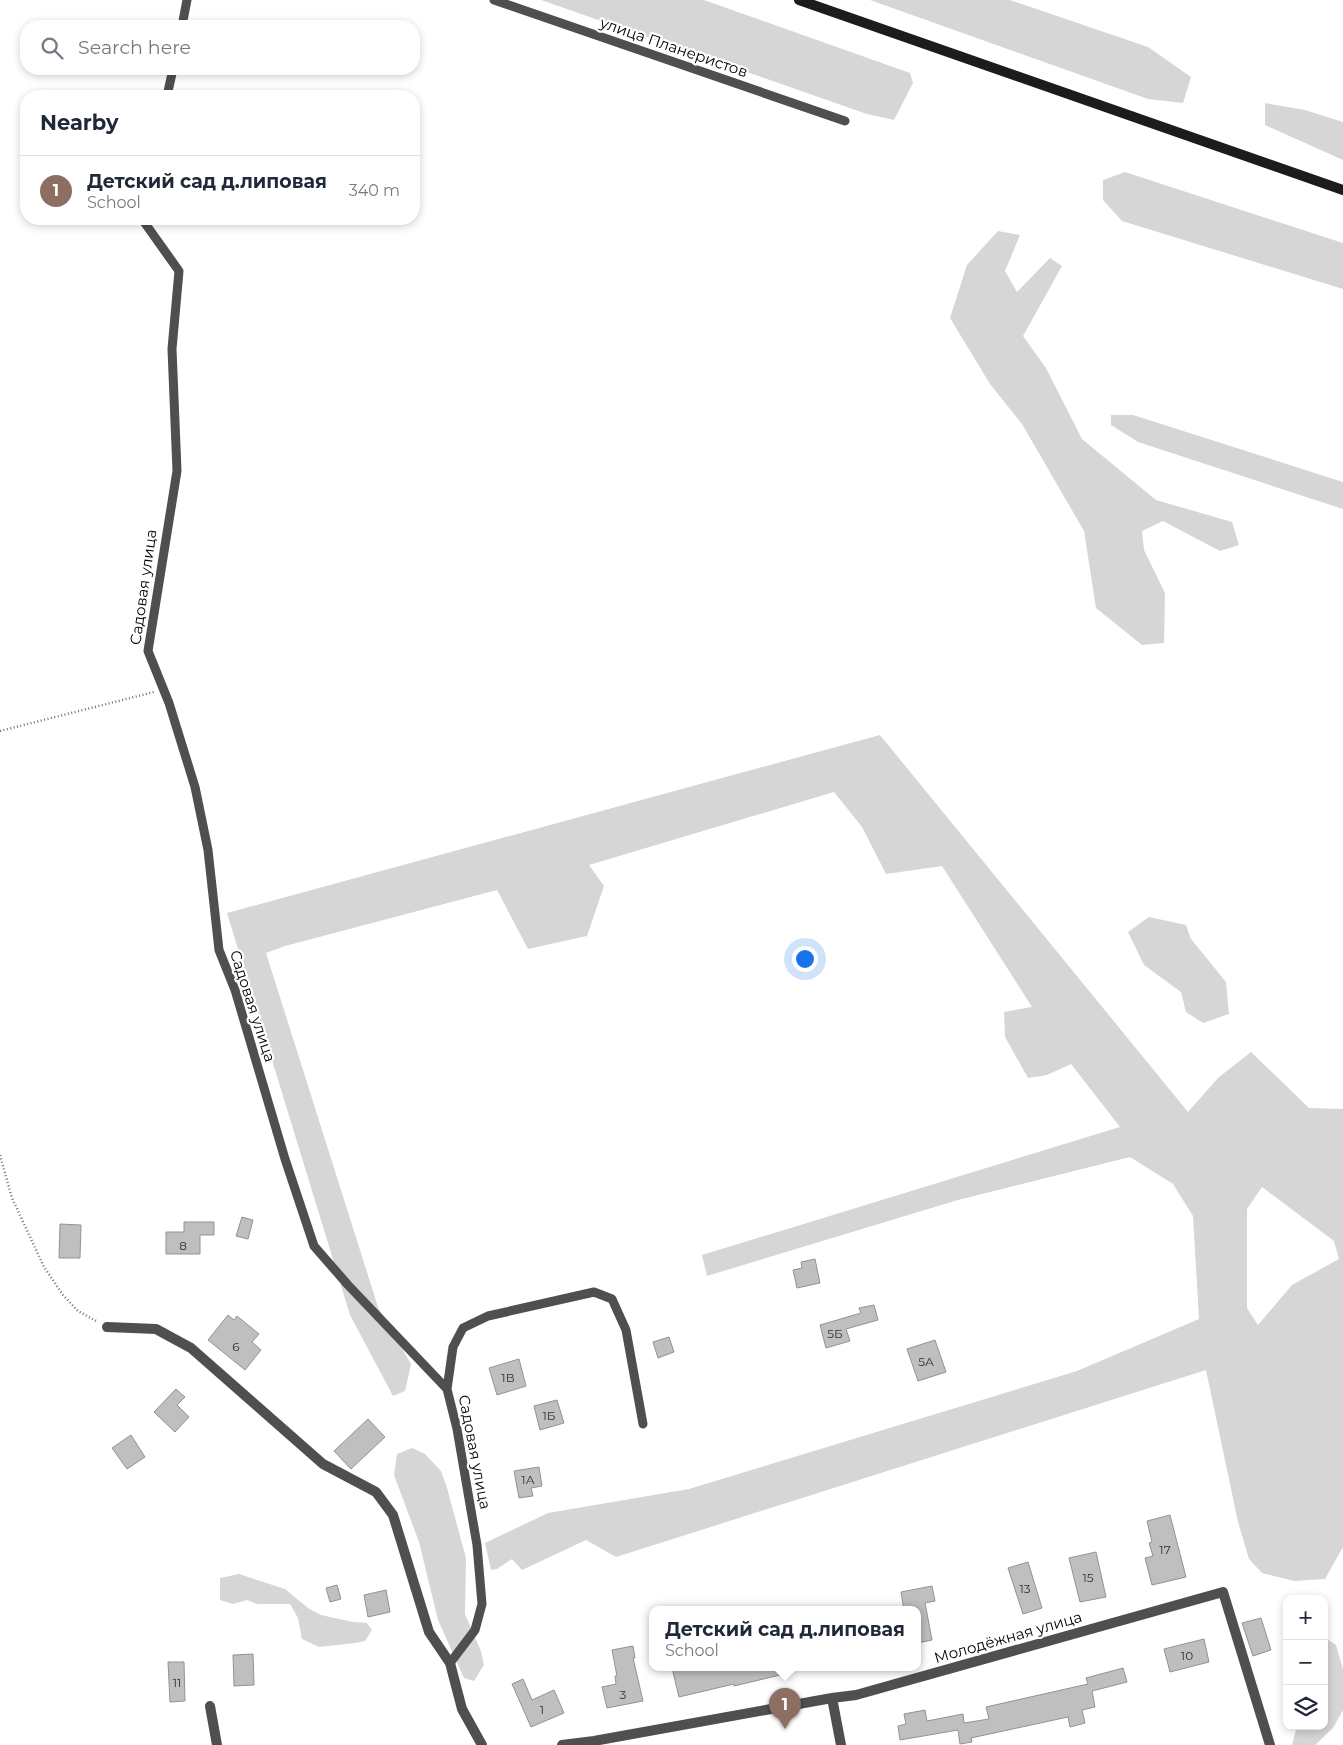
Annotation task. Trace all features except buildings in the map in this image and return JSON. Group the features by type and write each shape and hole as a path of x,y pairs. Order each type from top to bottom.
{"main road":[{"path":"799,0 1343,190"}],"street":[{"path":"107,1327 156,1329 191,1348 323,1464 376,1492 393,1515 429,1632 450,1663 462,1709 482,1745"},
{"name":"Молодёжная улица","path":"562,1745 594,1743 856,1695 1223,1592 1270,1745"},
{"path":"832,1698 841,1745"},
{"path":"210,1706 217,1745"}],"lane":[{"path":"183,20 187,0"},
{"name":"улица Планеристов","path":"494,0 845,120"},
{"path":"168,90 172,75"},
{"name":"Садовая улица","path":"146,225 179,271 172,349 177,471 148,651 169,703 197,796 208,850 219,950 235,990 285,1159 314,1246 348,1285 447,1389 457,1429 477,1545 482,1604 475,1630 450,1663"},
{"path":"447,1389 453,1346 464,1328 488,1316 594,1292 612,1298 626,1330 643,1424"}],"path":[{"path":"0,730 162,689"},
{"path":"0,1156 12,1198 44,1267 63,1296 78,1311 107,1327"}],"shaded area":[{"path":"541,0 704,0 910,73 913,83 894,120 867,114"},
{"path":"870,0 1010,0 1148,47 1191,77 1183,103 1148,99"},
{"path":"1265,103 1305,110 1343,122 1343,160 1265,125"},
{"path":"1125,172 1343,243 1343,289 1122,221 1103,200 1103,180"},
{"path":"998,231 1020,235 1005,271 1017,292 1050,258 1062,266 1023,336 1046,368 1082,439 1156,500 1232,522 1239,545 1220,551 1163,521 1142,531 1144,550 1165,593 1164,643 1142,645 1096,608 1084,531 1022,424 990,384 950,318 967,265"},
{"path":"1111,415 1133,415 1343,482 1343,509 1138,442 1111,425"},
{"path":"880,735 1188,1112 1218,1078 1251,1052 1309,1108 1343,1109 1343,1547 1325,1579 1294,1581 1262,1573 1249,1559 1238,1522 1206,1370 616,1557 586,1540 522,1570 512,1559 497,1569 491,1570 485,1543 548,1513 689,1489 1077,1371 1199,1319 1193,1216 1173,1184 1130,1157 958,1200 707,1276 702,1255 1120,1127 1071,1064 1047,1075 1028,1078 1005,1037 1004,1012 1032,1007 942,866 886,874 862,827 834,792 589,865 604,886 587,936 528,949 497,890 285,946 266,953 378,1307 411,1364 405,1391 393,1396 350,1315 227,913","holes":["1262,1187 1334,1241 1339,1259 1292,1285 1258,1325 1247,1308 1247,1209"]},
{"path":"1149,917 1186,925 1191,939 1226,982 1229,1014 1203,1023 1186,1012 1181,992 1144,965 1128,932"},
{"path":"412,1448 425,1454 441,1471 466,1558 465,1614 481,1651 484,1665 474,1681 464,1678 438,1620 419,1542 394,1475 397,1454"},
{"path":"239,1574 285,1589 308,1608 321,1615 367,1623 372,1630 365,1641 319,1647 302,1639 298,1618 290,1604 257,1604 247,1600 233,1604 220,1600 220,1578"},
{"path":"1328,1640 1336,1645 1343,1669 1343,1710 1333,1728 1315,1745 1292,1745 1296,1730 1328,1730"}],"place":[{"name":"Детский сад д.липовая","path":"785,1729"}]}
